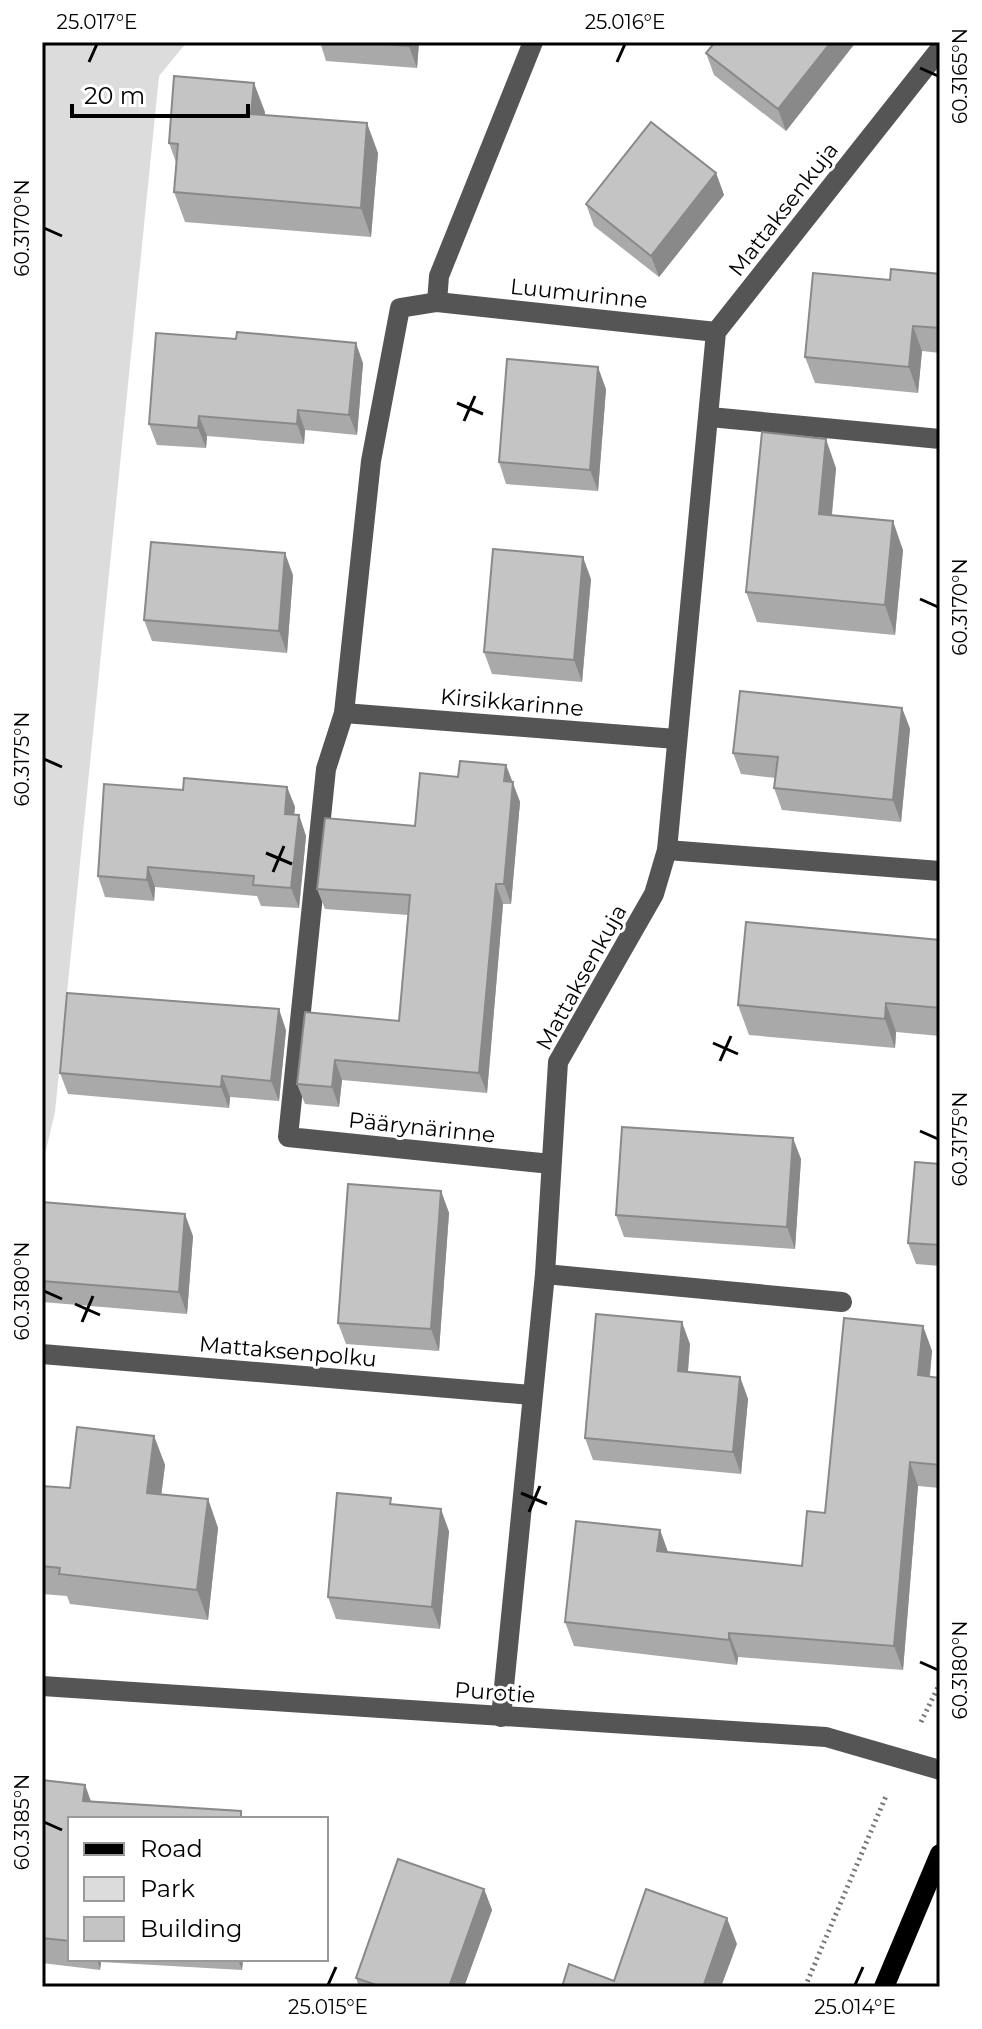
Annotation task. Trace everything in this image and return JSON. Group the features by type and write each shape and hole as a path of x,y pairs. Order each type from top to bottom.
{"main road":[{"path":"884,1987 940,1854"}],"street":[{"path":"437,302 439,276 533,42"},
{"name":"Mattaksenkuja","path":"501,1717 545,1274 558,1062 654,894 667,850 716,332 940,49"},
{"name":"Luumurinne","path":"344,713 371,461 400,308 437,302 716,332"},
{"path":"710,417 940,439"},
{"name":"Kirsikkarinne","path":"344,713 676,739"},
{"name":"Päärynärinne","path":"344,713 326,769 288,1137 551,1164"},
{"path":"667,850 940,871"},
{"path":"545,1274 842,1302"},
{"name":"Mattaksenpolku","path":"42,1354 531,1395"},
{"name":"Purotie","path":"42,1686 826,1737 904,1757 940,1770"}],"path":[{"path":"805,1987 904,1757 940,1683"}],"green space":[{"path":"42,42 187,42 159,76 55,1112 42,1167"}],"building":[{"path":"356,42 409,42 409,46"},
{"path":"715,42 831,42 778,109 706,53"},
{"path":"174,76 254,83 251,114 367,123 361,208 174,192 178,144 169,143"},
{"path":"651,122 716,173 651,256 586,204"},
{"path":"891,269 940,274 940,328 913,326 909,367 805,357 813,273 890,280"},
{"path":"237,332 356,343 349,415 298,410 297,424 199,416 198,428 149,424 156,333 236,339"},
{"path":"507,359 598,367 590,470 499,462"},
{"path":"762,432 826,439 819,514 893,521 885,605 746,592"},
{"path":"151,542 285,553 279,631 144,620"},
{"path":"493,549 583,557 574,660 484,652"},
{"path":"740,691 902,708 893,800 774,788 778,757 733,753"},
{"path":"460,761 506,765 504,781 513,782 504,884 496,884 479,1073 335,1060 332,1087 297,1084 305,1012 399,1021 410,895 317,889 325,818 415,826 420,773 458,777"},
{"path":"184,778 287,787 285,814 299,815 291,888 253,885 254,876 148,867 147,880 98,876 104,784 183,790"},
{"path":"746,922 940,940 940,1008 886,1003 885,1019 738,1005"},
{"path":"67,993 279,1009 271,1081 222,1076 221,1087 60,1073"},
{"path":"622,1127 793,1138 787,1227 616,1215"},
{"path":"915,1162 940,1164 940,1245 908,1243"},
{"path":"348,1184 441,1191 431,1329 338,1323"},
{"path":"42,1202 185,1214 179,1292 42,1281"},
{"path":"596,1314 682,1322 678,1371 740,1377 733,1452 585,1438"},
{"path":"844,1318 923,1326 918,1375 940,1378 940,1465 910,1462 894,1646 729,1633 729,1640 565,1622 576,1521 660,1530 657,1551 802,1566 807,1511 825,1513"},
{"path":"77,1427 154,1436 147,1493 208,1499 197,1590 59,1574 60,1568 42,1566 42,1486 70,1488"},
{"path":"337,1493 391,1498 390,1504 441,1509 432,1607 328,1597"},
{"path":"42,1780 85,1785 83,1801 241,1811 241,1817 68,1817 68,1941 42,1938"},
{"path":"398,1859 484,1889 449,1987 382,1987 356,1978"},
{"path":"646,1889 727,1918 703,1987 562,1987 569,1964 614,1981"}]}
